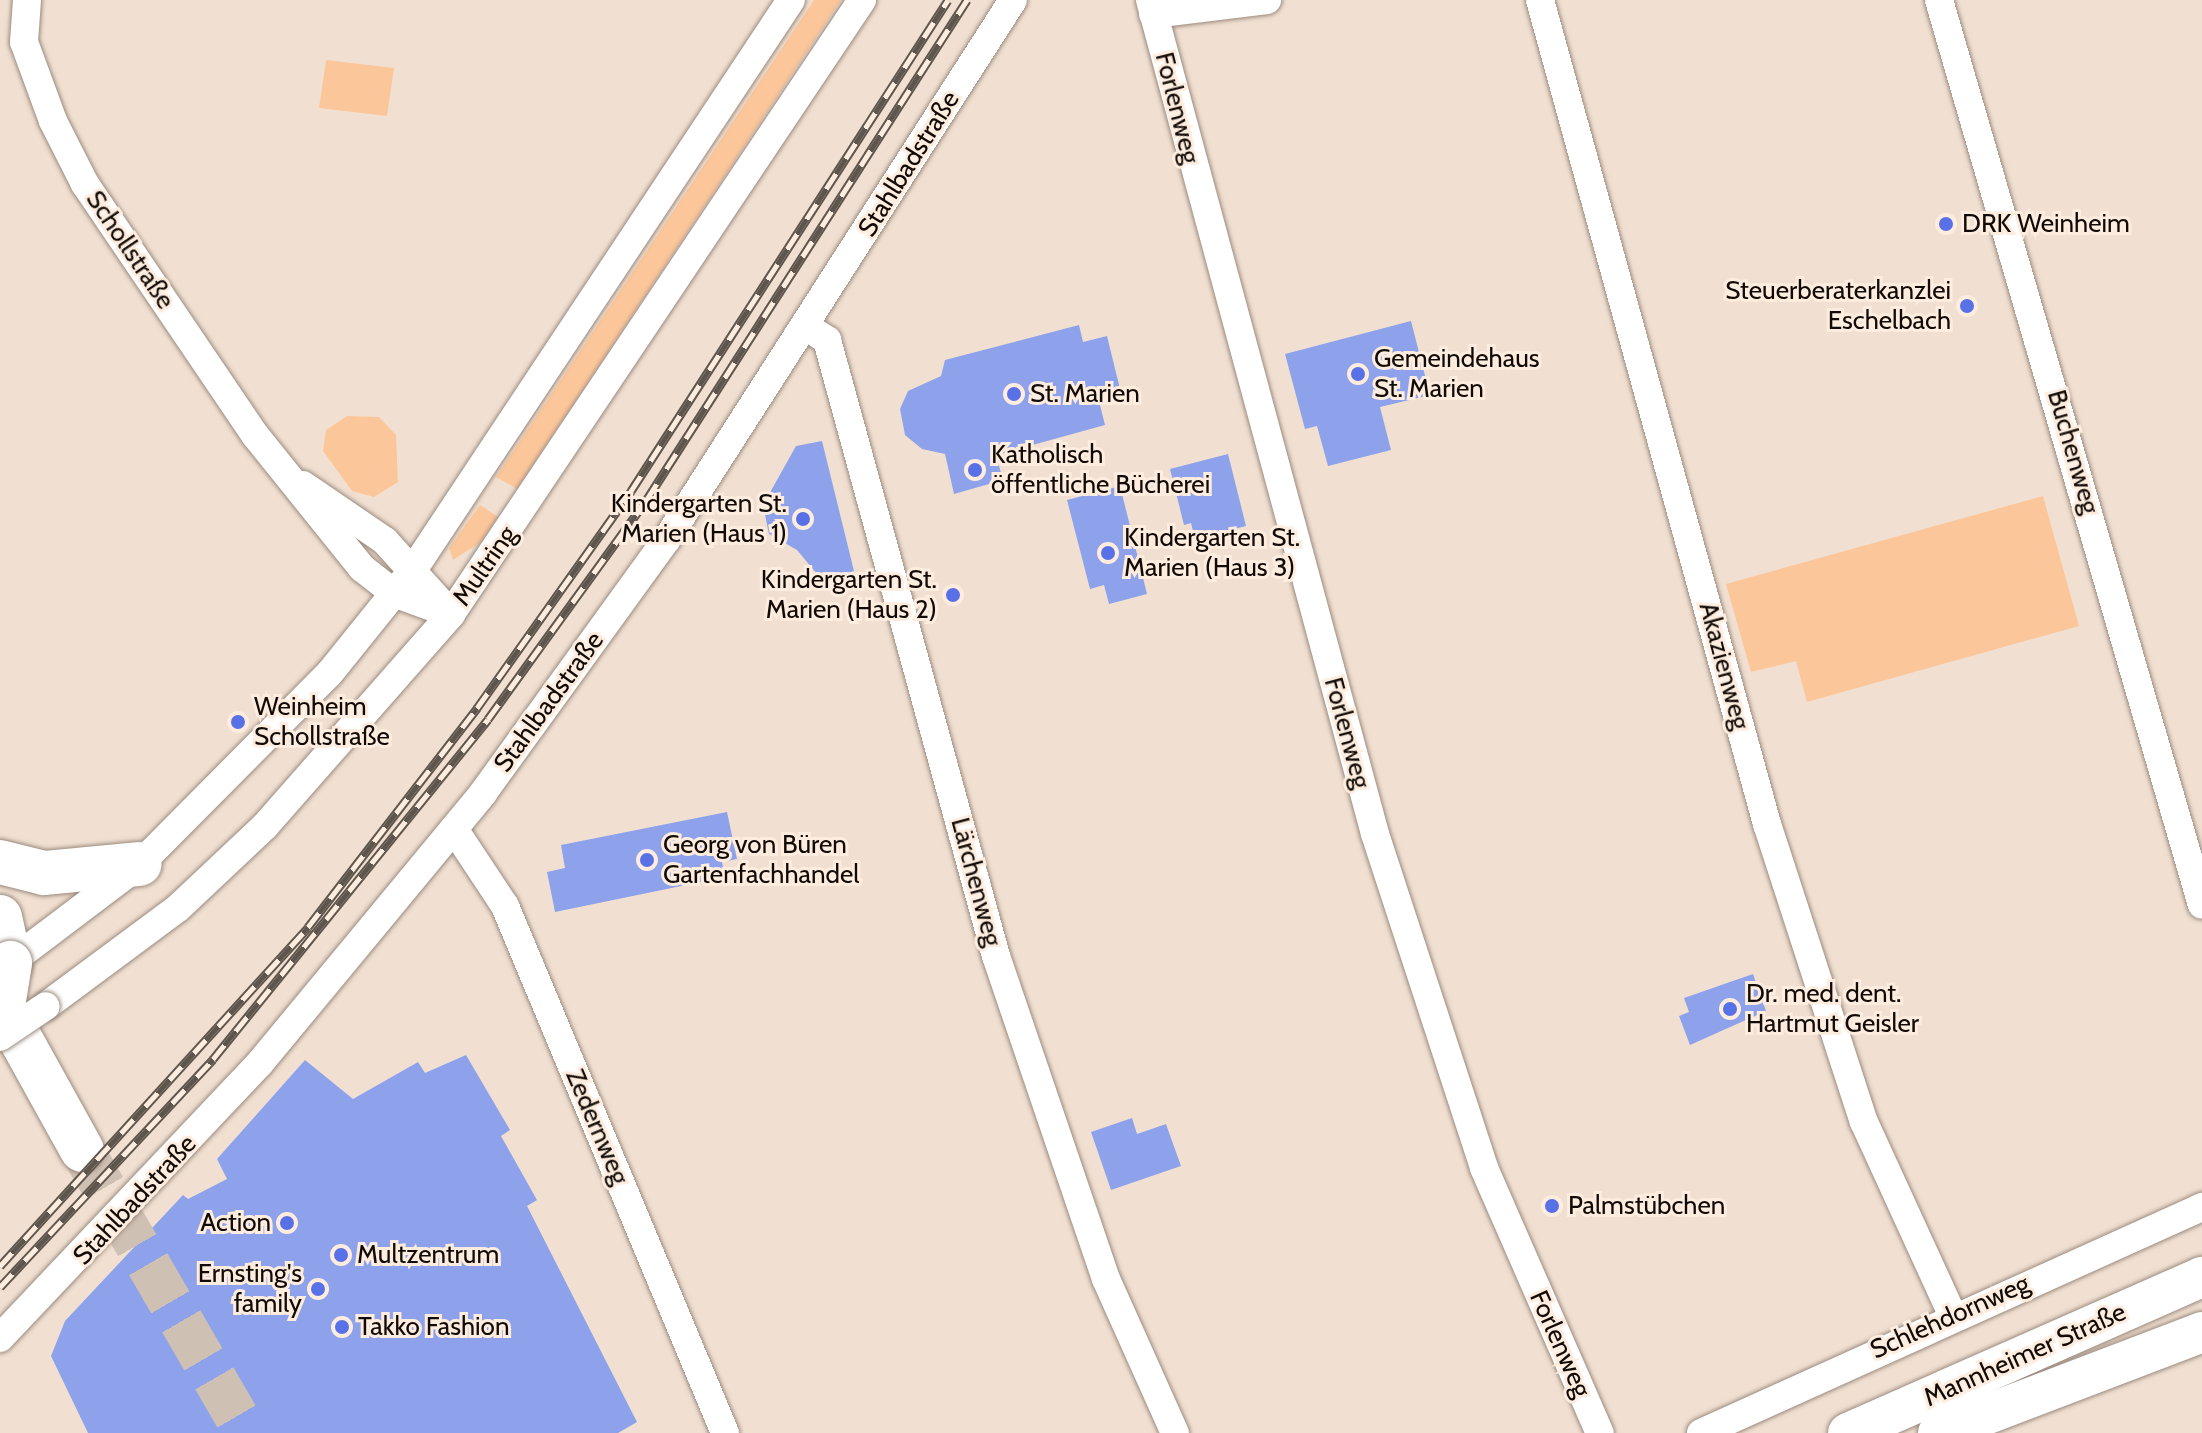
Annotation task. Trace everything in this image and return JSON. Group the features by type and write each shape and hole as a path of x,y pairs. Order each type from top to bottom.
{"main road":[{"path":"0,862 44,873 140,864"},
{"path":"0,1025 6,957"},
{"path":"6,957 82,1150"},
{"name":"Mannheimer Straße","path":"1848,1433 2202,1277"},
{"name":"Mannheimer Straße","path":"1938,1433 2202,1332"}],"street":[{"name":"Schollstraße","path":"27,0 24,42 53,121 85,184 255,435 290,475 332,538 394,593 451,614"},
{"path":"6,957 140,864 226,785 394,593 415,567 791,0"},
{"name":"Multring","path":"0,1037 178,908 265,826 451,614 862,0"},
{"name":"Stahlbadstraße","path":"0,1338 260,1063 454,829 667,539 807,327 1013,0"},
{"path":"1151,7 1267,0"},
{"name":"Akazienweg","path":"1540,0 1781,867 1864,1122 1953,1316"},
{"name":"Buchenweg","path":"1939,0 2202,905"},
{"name":"Forlenweg","path":"1151,7 1375,834 1484,1168 1600,1433"},
{"name":"Lärchenweg","path":"807,327 827,340 996,956 1106,1279 1175,1433"},
{"name":"Schollstraße","path":"290,475 415,567 451,614"},
{"name":"Zedernweg","path":"454,829 505,906 725,1433"},
{"name":"Schlehdornweg","path":"1701,1433 1953,1316 2202,1207"}],"shaded area":[{"path":"814,0 841,0 517,489 496,477"},
{"path":"326,60 394,68 387,116 319,108"},
{"path":"347,416 379,417 396,435 398,482 374,497 352,491 323,451 326,430"},
{"path":"2043,496 2079,626 1807,702 1796,661 1751,672 1726,584"},
{"path":"480,505 498,517 481,542 453,560 449,548"}],"building":[{"name":"Gemeindehaus St. Marien","path":"1411,321 1430,395 1380,407 1391,450 1328,466 1317,426 1305,429 1285,354"},
{"name":"St. Marien","path":"1079,325 1083,342 1107,336 1123,401 1100,405 1105,425 996,455 1003,480 954,494 945,454 922,449 905,435 900,409 908,391 941,376 945,360"},
{"name":"Kindergarten St. Marien (Haus 1)","path":"822,441 854,571 822,580 797,550 769,534 763,505 796,446"},
{"path":"1228,454 1246,526 1195,539 1191,523 1184,525 1170,469"},
{"name":"Kindergarten St. Marien (Haus 3)","path":"1120,486 1147,594 1109,604 1104,585 1090,589 1067,500"},
{"name":"Georg von Büren Gartenfachhandel","path":"727,812 737,859 722,862 725,877 555,912 547,872 565,868 561,845"},
{"name":"Dr. med. dent. Hartmut Geisler","path":"1753,974 1766,1011 1690,1045 1679,1016 1689,1012 1684,998"},
{"name":"Multzentrum","path":"466,1055 510,1130 501,1136 537,1200 527,1206 637,1422 618,1433 88,1433 51,1356 65,1321 183,1195 188,1199 227,1179 217,1159 305,1060 353,1099 418,1062 425,1073"},
{"path":"1132,1118 1137,1134 1166,1124 1181,1166 1111,1190 1091,1132"}],"tunnel":[{"path":"82,1150 246,1433"}],"railway":[{"path":"0,1266 308,927 477,708 631,491 948,0"},
{"path":"0,1287 213,1059 488,719 647,499 967,0"}],"place":[{"name":"DRK Weinheim","path":"1946,224"},
{"name":"Steuerberaterkanzlei Eschelbach","path":"1967,306"},
{"name":"Gemeindehaus St. Marien","path":"1358,374"},
{"name":"St. Marien","path":"1014,394"},
{"name":"Katholisch öffentliche Bücherei","path":"975,470"},
{"name":"Kindergarten St. Marien (Haus 1)","path":"803,519"},
{"name":"Kindergarten St. Marien (Haus 3)","path":"1108,553"},
{"name":"Kindergarten St. Marien (Haus 2)","path":"953,595"},
{"name":"Weinheim Schollstraße","path":"238,722"},
{"name":"Georg von Büren Gartenfachhandel","path":"647,860"},
{"name":"Dr. med. dent. Hartmut Geisler","path":"1730,1009"},
{"name":"Palmstübchen","path":"1552,1206"},
{"name":"Action","path":"287,1223"},
{"name":"Multzentrum","path":"341,1255"},
{"name":"Ernsting's family","path":"318,1289"},
{"name":"Takko Fashion","path":"342,1327"}]}
